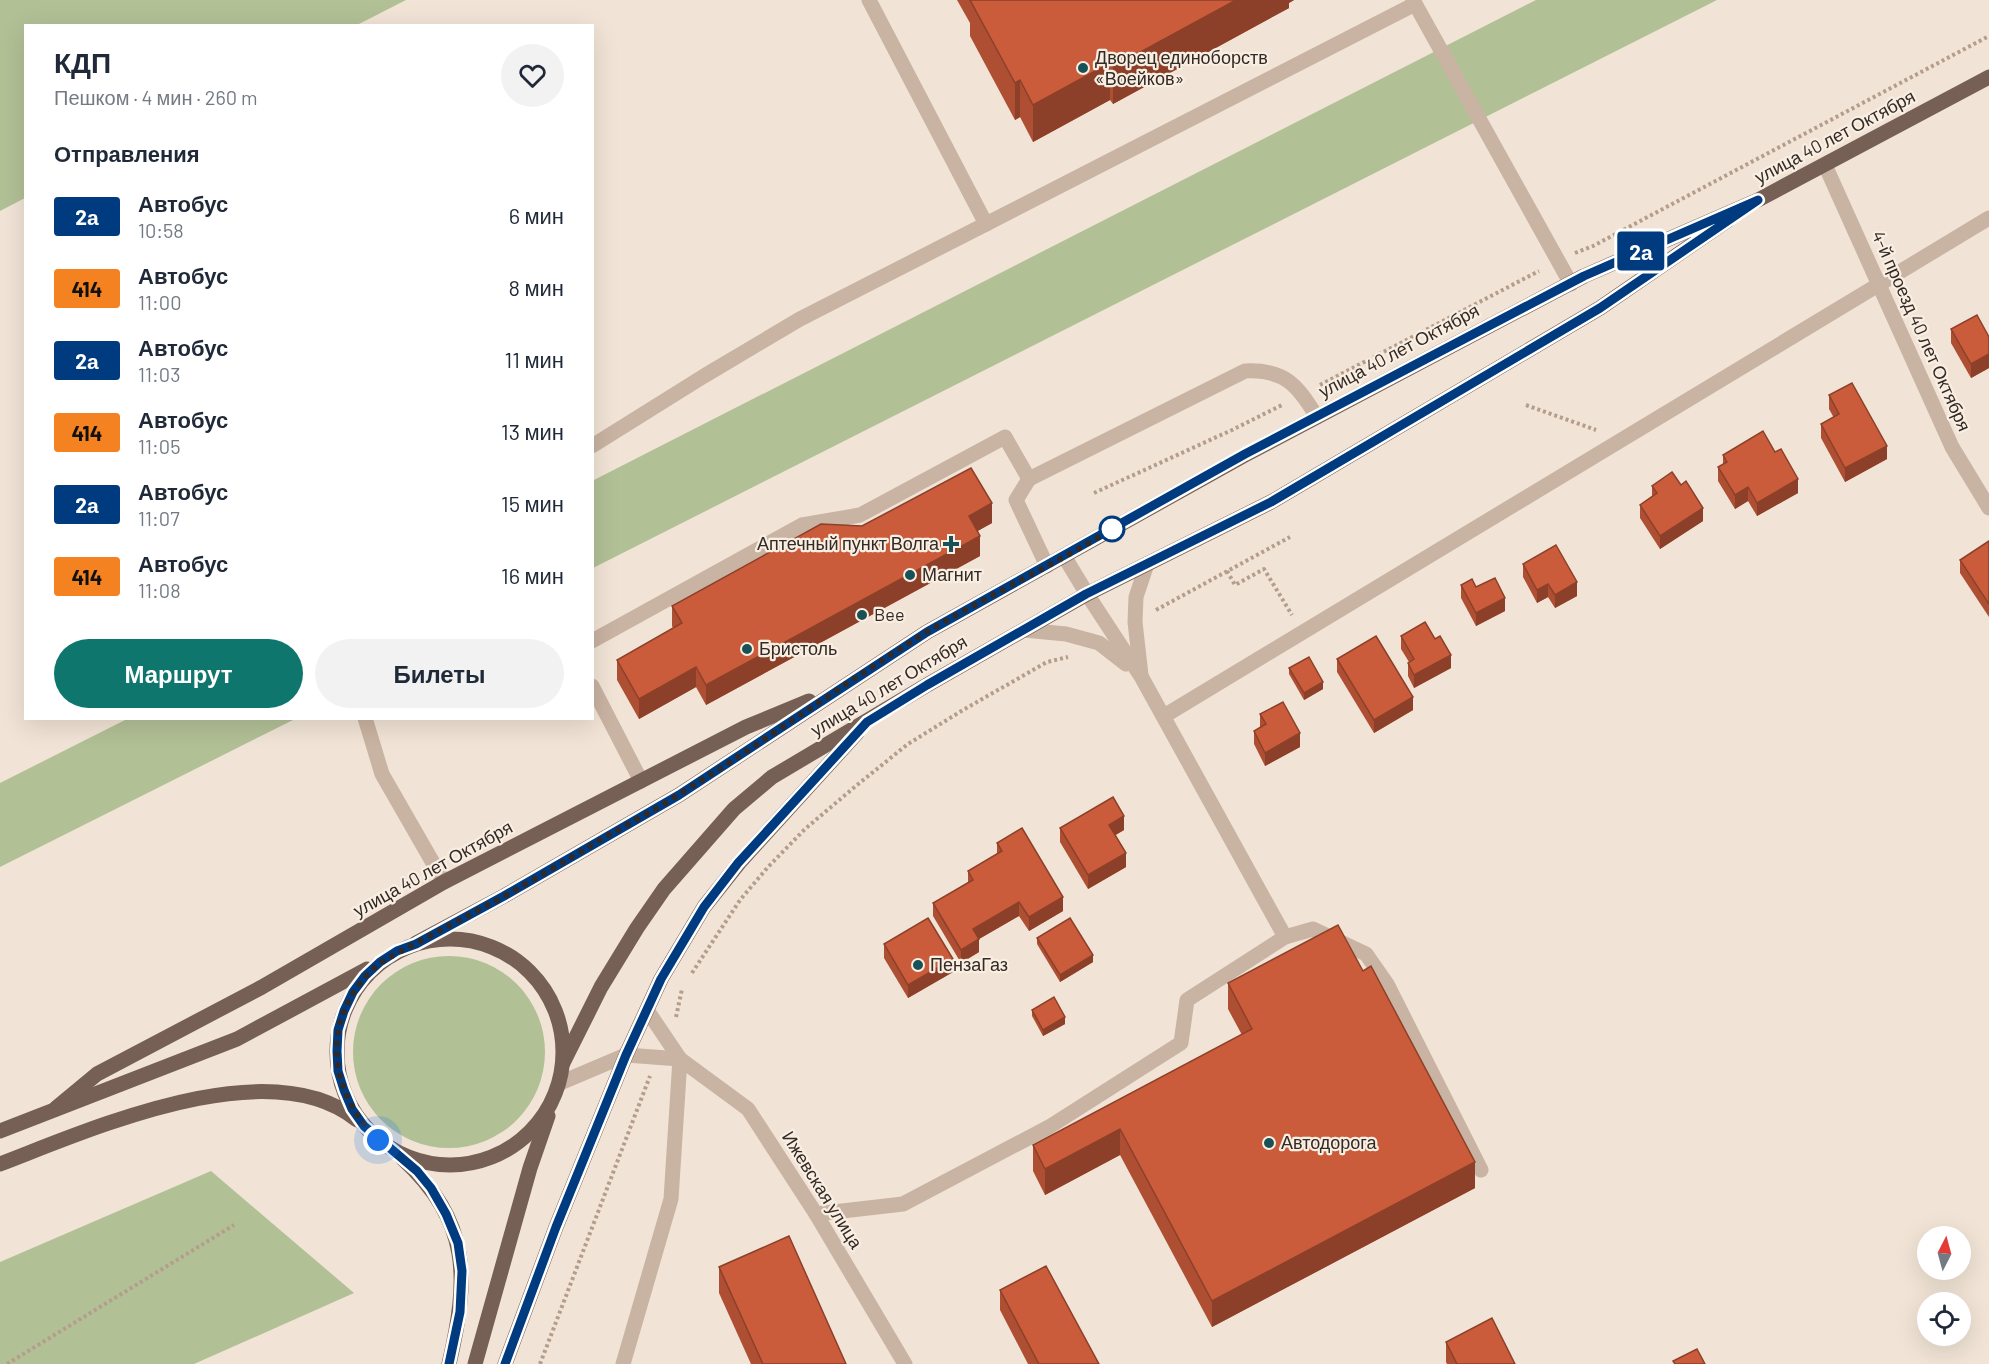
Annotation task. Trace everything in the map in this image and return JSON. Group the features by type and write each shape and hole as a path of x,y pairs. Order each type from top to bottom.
{"main road":[{"name":"улица 40 лет Октября","path":"416,944 679,795 927,632 1245,454 1571,284 1758,200 1989,77"},
{"name":"улица 40 лет Октября","path":"563,1063 601,987 664,889 734,809 772,777 1086,594 1271,502 1600,308 1758,200"},
{"name":"улица 40 лет Октября","path":"56,1108 97,1074 262,987 444,882 746,727 842,688"},
{"path":"505,1364 556,1227 626,1055 661,979 704,907 738,863 867,722"},
{"name":"улица 40 лет Октября","path":"0,1131 237,1039 397,951 436,939 457,939 496,948 530,970 554,1004 564,1043 560,1083 552,1102 542,1120 528,1135 512,1147 484,1160 454,1166 434,1164 395,1152"},
{"name":"улица 40 лет Октября","path":"364,1126 348,1100 338,1071 338,1030 353,992 380,962"},
{"name":"улица 40 лет Октября","path":"0,1164 100,1125 221,1094 250,1090 293,1092 344,1109 417,1171 431,1188 446,1214 458,1243 462,1271 460,1312 449,1364"},
{"path":"475,1364 527,1179 552,1102"}],"street":[{"path":"869,0 986,224"},
{"path":"594,445 800,319 1414,2 1571,284"},
{"name":"4-й проезд 40 лет Октября","path":"1825,165 1952,447 1989,508"},
{"path":"1164,716 1989,218"},
{"path":"1047,566 1016,500 1029,479 1245,371 1273,373 1289,379 1303,394 1317,417"},
{"path":"594,640 802,525 860,516 1005,437 1029,479"},
{"path":"1064,556 1086,594 1142,678 1285,936"},
{"path":"1142,678 1135,622 1136,597 1147,564"},
{"path":"1024,630 1066,634 1099,644 1142,678"},
{"path":"594,690 641,781"},
{"path":"366,720 382,774 444,882"},
{"path":"816,1214 903,1204 1049,1127 1181,1043 1187,1000 1285,936 1313,929 1365,954 1387,984 1481,1170"},
{"name":"Ижевская улица","path":"646,1010 680,1059 748,1109 816,1214 905,1364"},
{"path":"560,1083 626,1055 680,1059 671,1199 623,1364"}],"path":[{"path":"1526,405 1622,440"},
{"path":"1150,614 1290,537"},
{"path":"1227,571 1235,585 1264,568 1302,631"},
{"path":"678,1014 681,990 740,900 805,829 908,744 1047,662 1074,655"},
{"path":"540,1364 642,1094"},
{"path":"7,1364 234,1225"}],"green space":[{"path":"0,0 406,0 359,24 24,24 24,199 0,211"},
{"path":"1536,0 1717,0 594,567 594,480"},
{"path":"125,720 293,720 0,867 0,783"},
{"path":"440,956 458,956 486,963 517,984 538,1015 545,1052 538,1089 517,1120 486,1141 458,1148 440,1148 404,1137 375,1113 364,1097 357,1080 353,1061 353,1043 364,1007 388,978 404,967 421,960"},
{"path":"211,1171 354,1293 194,1364 0,1364 0,1262"}],"building":[{"path":"970,0 1236,0 1113,67 1110,63 1033,105 1020,80 1015,83"},
{"path":"1977,315 1989,337 1989,354 1971,364 1951,329"},
{"path":"1852,383 1887,446 1845,468 1821,424 1839,414 1829,395"},
{"path":"1763,431 1775,452 1781,449 1798,479 1757,503 1748,487 1735,495 1718,467 1727,462 1723,455"},
{"path":"971,468 992,503 969,516 980,536 706,685 696,667 639,699 617,660 682,623 672,606 821,524 862,526"},
{"path":"1672,472 1681,485 1686,481 1703,508 1660,536 1640,505 1657,493 1652,486"},
{"path":"1989,541 1989,604 1960,560"},
{"path":"1556,545 1577,582 1555,595 1548,584 1537,590 1523,564"},
{"path":"1495,578 1505,598 1476,613 1461,585 1472,579 1476,587"},
{"path":"1425,622 1435,639 1440,636 1451,655 1414,675 1408,663 1414,659 1401,636"},
{"path":"1376,636 1413,697 1374,720 1337,659"},
{"path":"1309,657 1323,682 1304,693 1289,668"},
{"path":"1283,702 1300,733 1265,753 1254,731 1266,724 1260,714"},
{"path":"1113,797 1124,816 1109,825 1126,853 1088,875 1060,828"},
{"path":"1022,828 1063,897 1029,917 1019,902 973,929 979,939 961,950 933,903 973,880 968,871 1002,851 997,843"},
{"name":"ПензаГаз","path":"928,918 953,959 908,985 884,944"},
{"path":"1070,918 1093,955 1060,975 1037,938"},
{"name":"Автодорога","path":"1338,925 1363,971 1371,966 1475,1162 1212,1301 1120,1129 1045,1169 1033,1145 1252,1029 1228,983"},
{"path":"1054,997 1065,1017 1043,1030 1032,1010"},
{"path":"789,1236 846,1364 763,1364 719,1267"},
{"path":"1046,1266 1099,1364 1039,1364 1000,1290"},
{"path":"1492,1318 1515,1364 1457,1364 1446,1342"},
{"path":"1697,1349 1705,1364 1675,1364 1673,1361"}],"bus line":[{"name":"2а","path":"449,1364 460,1312 462,1271 458,1243 446,1214 431,1188 417,1171 364,1126 352,1109 338,1071 338,1030 344,1011 353,992 380,962 504,896 679,795 927,632 1245,454 1584,276 1758,200 1600,308 1271,502 1086,594 867,722 738,863 704,907 661,979 626,1055 556,1227 505,1364"}],"place":[{"name":"Дворец единоборств «Воейков»","path":"1083,68"},
{"name":"Аптечный пункт Волга","path":"951,544"},
{"name":"Магнит","path":"910,575"},
{"name":"Bee","path":"862,615"},
{"name":"Бристоль","path":"747,649"},
{"name":"ПензаГаз","path":"918,965"},
{"name":"Автодорога","path":"1269,1143"}],"route":[{"path":"378,1140 352,1109 338,1071 337,1051 338,1030 353,992 380,962 504,896 679,795 927,632 1112,529"}]}
